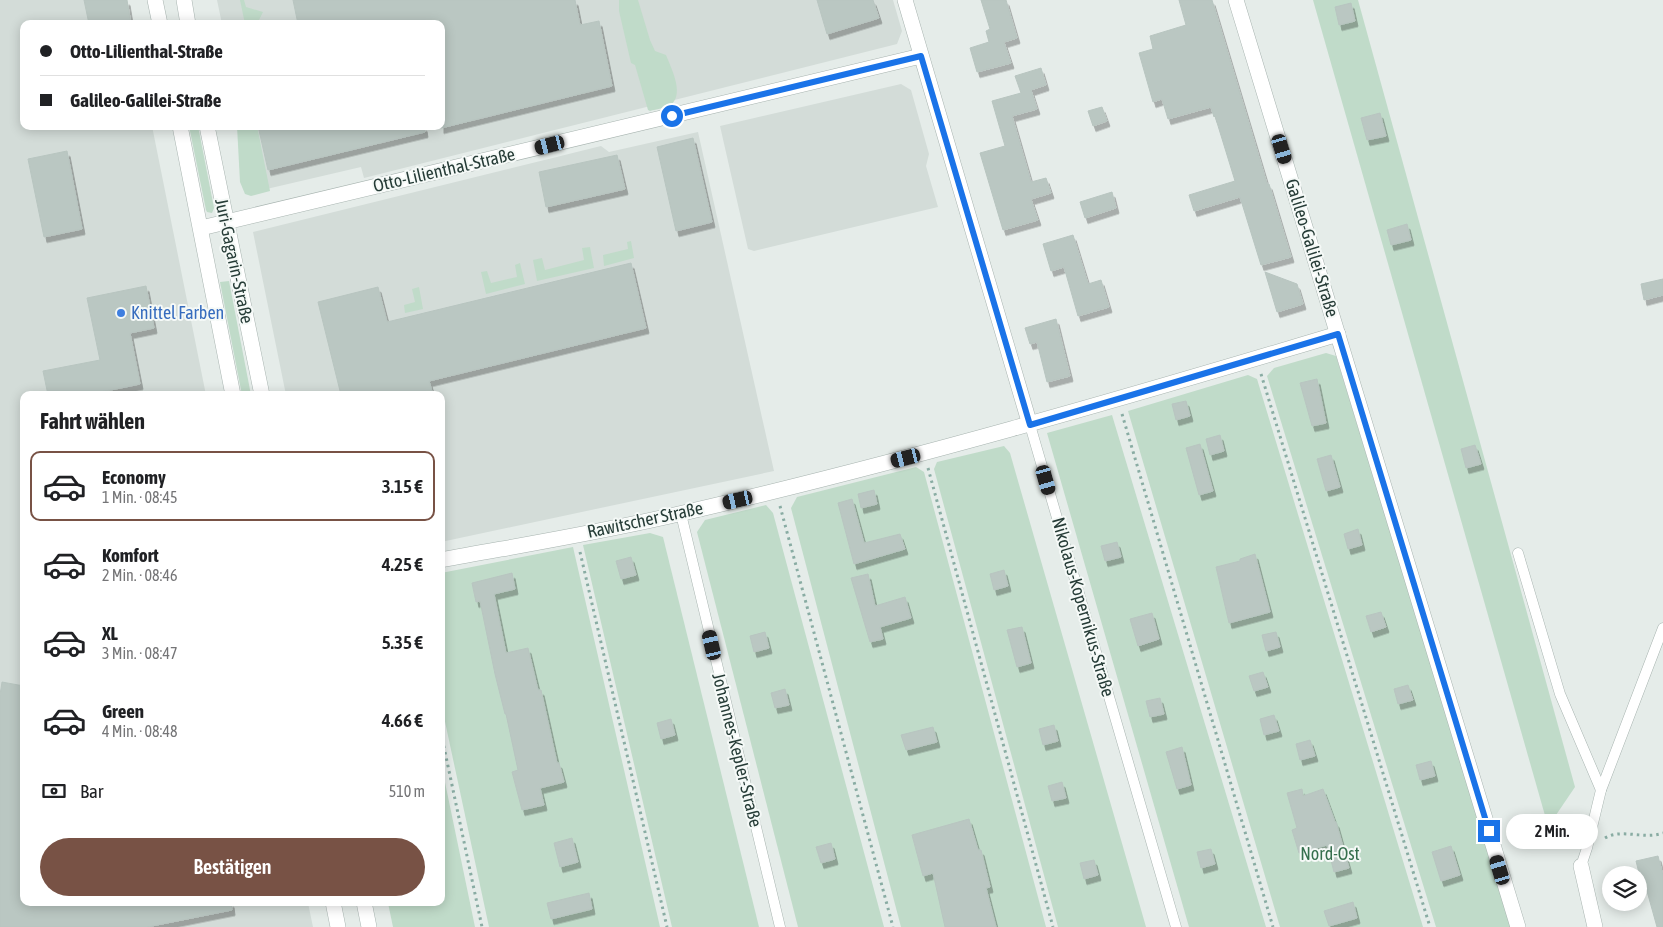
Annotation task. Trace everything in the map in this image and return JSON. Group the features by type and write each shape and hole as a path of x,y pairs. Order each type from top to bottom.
{"street":[{"path":"155,0 159,20"},
{"path":"184,0 187,20"},
{"name":"Nikolaus-Kopernikus-Straße","path":"905,0 1030,425"},
{"name":"Galileo-Galilei-Straße","path":"1236,0 1518,927"},
{"name":"Otto-Lilienthal-Straße","path":"200,228 921,56"},
{"name":"Juri-Gagarin-Straße","path":"181,130 232,391"},
{"name":"Juri-Gagarin-Straße","path":"208,130 261,391"},
{"name":"Rawitscher Straße","path":"445,559 681,514 776,491 1030,425 1338,334"},
{"path":"1581,866 1595,927"},
{"path":"334,906 338,927"},
{"path":"365,906 369,927"}],"lane":[{"name":"Nikolaus-Kopernikus-Straße","path":"1030,425 1176,927"},
{"name":"Johannes-Kepler-Straße","path":"681,514 780,927"},
{"path":"1518,553 1560,694 1601,790"},
{"path":"1581,866 1601,790 1663,628"}],"path":[{"path":"1257,359 1430,927"},
{"path":"1118,399 1273,927"},
{"path":"924,453 1053,927"},
{"path":"776,491 893,927"},
{"path":"576,534 667,927"},
{"path":"445,753 482,927"},
{"path":"1587,848 1612,833 1654,836 1663,833"}],"shaded area":[{"path":"0,0 126,0 130,20 20,20 20,130 153,130 205,391 20,391 20,906 309,906 313,927 0,927"},
{"path":"217,0 893,0 902,31 897,44 364,178 361,167 258,191 239,130 445,130 445,20 221,20"},
{"path":"901,84 911,90 929,154 926,166 938,207 754,251 748,249 720,126"},
{"path":"698,132 774,471 445,541 445,391 285,391 253,232 601,146 609,152"}],"green space":[{"path":"240,0 244,0 246,7 263,12 259,20 244,20"},
{"path":"619,0 638,0 655,51 666,55 677,87 675,99 670,105 648,110 635,65 631,63 619,11"},
{"path":"1313,0 1358,0 1575,787 1556,815 1546,819"},
{"path":"190,130 199,130 214,208 212,213 206,210"},
{"path":"237,130 258,130 270,191 251,196 245,194 240,182"},
{"path":"631,241 634,258 604,266 603,255 628,249 627,242"},
{"path":"590,247 594,268 537,281 533,260 542,258 545,270 584,260 582,248"},
{"path":"520,263 525,284 486,294 481,272 487,271 491,283 517,277 515,265"},
{"path":"229,281 250,391 241,391 220,282"},
{"path":"419,287 423,309 405,313 404,305 415,302 412,289"},
{"name":"Nord-Ost","path":"1326,353 1336,356 1512,927 1436,927 1267,376 1274,368"},
{"name":"Nord-Ost","path":"1248,375 1257,379 1423,927 1280,927 1128,411"},
{"name":"Nord-Ost","path":"1112,415 1266,927 1189,927 1047,433"},
{"path":"1004,446 1010,453 1146,927 1058,927 934,469 937,462"},
{"path":"916,467 924,472 1046,927 901,927 791,508 797,497"},
{"path":"766,505 773,513 884,927 798,927 697,532 705,520"},
{"path":"650,533 663,537 759,927 672,927 583,545"},
{"path":"573,547 660,927 489,927 445,722 445,572"},
{"path":"445,782 475,927 393,927 389,906 445,906"}],"building":[{"path":"84,0 127,0 130,20 88,20"},
{"path":"293,0 575,0 580,25 599,21 612,86 445,127 445,20 297,20"},
{"path":"817,0 873,0 879,18 827,34"},
{"path":"981,0 1006,0 1017,38 1004,42 1011,63 977,72 970,48 989,42 986,31 990,29"},
{"path":"1179,0 1212,0 1291,257 1261,265 1240,197 1194,211 1189,195 1235,181 1215,116 1211,107 1168,119 1162,99 1153,102 1139,53 1153,49 1150,36 1186,25"},
{"path":"1351,3 1355,21 1339,25 1335,7"},
{"path":"1041,68 1046,85 1031,90 1037,109 1012,116 1031,182 1046,178 1051,193 1031,199 1038,220 1003,230 980,153 1005,146 992,101 1021,93 1015,76"},
{"path":"1102,107 1107,121 1093,126 1088,111"},
{"path":"1380,113 1386,136 1367,140 1361,118"},
{"path":"259,130 425,130 425,132 268,170"},
{"path":"693,138 712,222 676,231 657,147"},
{"path":"67,151 82,229 44,237 28,159"},
{"path":"617,155 625,189 546,207 539,172"},
{"path":"1112,192 1116,208 1085,218 1080,202"},
{"path":"1407,224 1411,240 1391,245 1387,230"},
{"path":"1073,235 1088,284 1101,280 1109,307 1078,316 1064,267 1051,271 1043,244"},
{"path":"631,263 646,328 429,381 432,391 340,391 318,302 378,287 387,322"},
{"path":"1265,272 1297,284 1303,304 1277,312"},
{"path":"1663,279 1663,295 1644,300 1641,284"},
{"path":"146,286 154,328 130,333 140,384 106,391 47,391 43,371 100,360 87,298"},
{"path":"1056,319 1070,376 1047,382 1037,342 1030,344 1025,328"},
{"path":"1317,379 1326,423 1312,426 1300,383"},
{"path":"1186,401 1190,416 1176,420 1172,404"},
{"path":"1220,435 1224,451 1210,455 1206,439"},
{"path":"1200,444 1213,491 1199,495 1186,448"},
{"path":"1475,445 1481,464 1466,468 1461,449"},
{"path":"1331,455 1340,487 1326,491 1317,459"},
{"path":"874,490 877,504 861,508 858,494"},
{"path":"852,499 864,543 900,534 905,549 854,564 838,503"},
{"path":"1358,529 1362,545 1348,549 1344,534"},
{"path":"1117,542 1121,557 1105,561 1101,546"},
{"path":"1255,554 1270,612 1229,623 1216,567 1240,561 1240,559"},
{"path":"631,557 636,575 621,579 616,561"},
{"path":"1004,570 1008,586 994,590 990,574"},
{"path":"512,573 515,589 494,594 506,653 528,648 538,690 541,690 557,763 559,763 564,782 540,788 544,805 522,810 512,772 518,770 506,714 495,674 480,601 476,602 472,583"},
{"path":"868,574 875,606 905,597 911,618 880,627 883,639 870,642 851,578"},
{"path":"1381,612 1386,627 1371,632 1366,616"},
{"path":"1152,613 1159,639 1138,646 1130,619"},
{"path":"1022,627 1031,663 1017,667 1007,630"},
{"path":"765,632 769,648 754,652 750,636"},
{"path":"1276,632 1280,647 1266,651 1262,635"},
{"path":"1263,672 1268,687 1254,691 1249,676"},
{"path":"2,682 20,685 20,906 232,906 232,910 147,927 0,927 0,695"},
{"path":"1408,685 1413,700 1398,704 1394,689"},
{"path":"785,689 789,705 775,708 771,693"},
{"path":"1160,698 1164,714 1150,717 1146,701"},
{"path":"1274,715 1279,731 1264,735 1260,719"},
{"path":"671,719 675,735 661,739 657,723"},
{"path":"1054,725 1058,741 1043,745 1039,729"},
{"path":"933,727 937,742 906,750 901,735"},
{"path":"1310,740 1315,756 1300,760 1296,744"},
{"path":"1182,747 1191,785 1177,789 1166,752"},
{"path":"1431,761 1435,776 1420,780 1416,765"},
{"path":"1062,782 1066,798 1052,801 1048,786"},
{"path":"1302,789 1303,796 1323,789 1336,822 1349,868 1334,872 1327,845 1299,853 1292,830 1297,828 1287,793"},
{"path":"969,819 978,850 981,850 990,887 986,888 996,927 945,927 933,873 923,876 912,835"},
{"path":"572,838 578,862 560,867 554,843"},
{"path":"831,843 835,859 821,863 816,847"},
{"path":"1451,846 1460,875 1441,881 1432,852"},
{"path":"1211,849 1215,864 1201,868 1197,852"},
{"path":"1658,856 1663,876 1663,927 1657,927 1647,891 1647,866 1637,866 1636,861"},
{"path":"1094,860 1098,875 1084,879 1080,863"},
{"path":"589,893 592,909 551,919 547,903"},
{"path":"1353,902 1357,918 1329,926 1324,911"}],"place":[{"name":"Knittel Farben","path":"121,313"}],"route":[{"path":"672,116 921,56 1030,425 1338,334 1489,831"}]}
